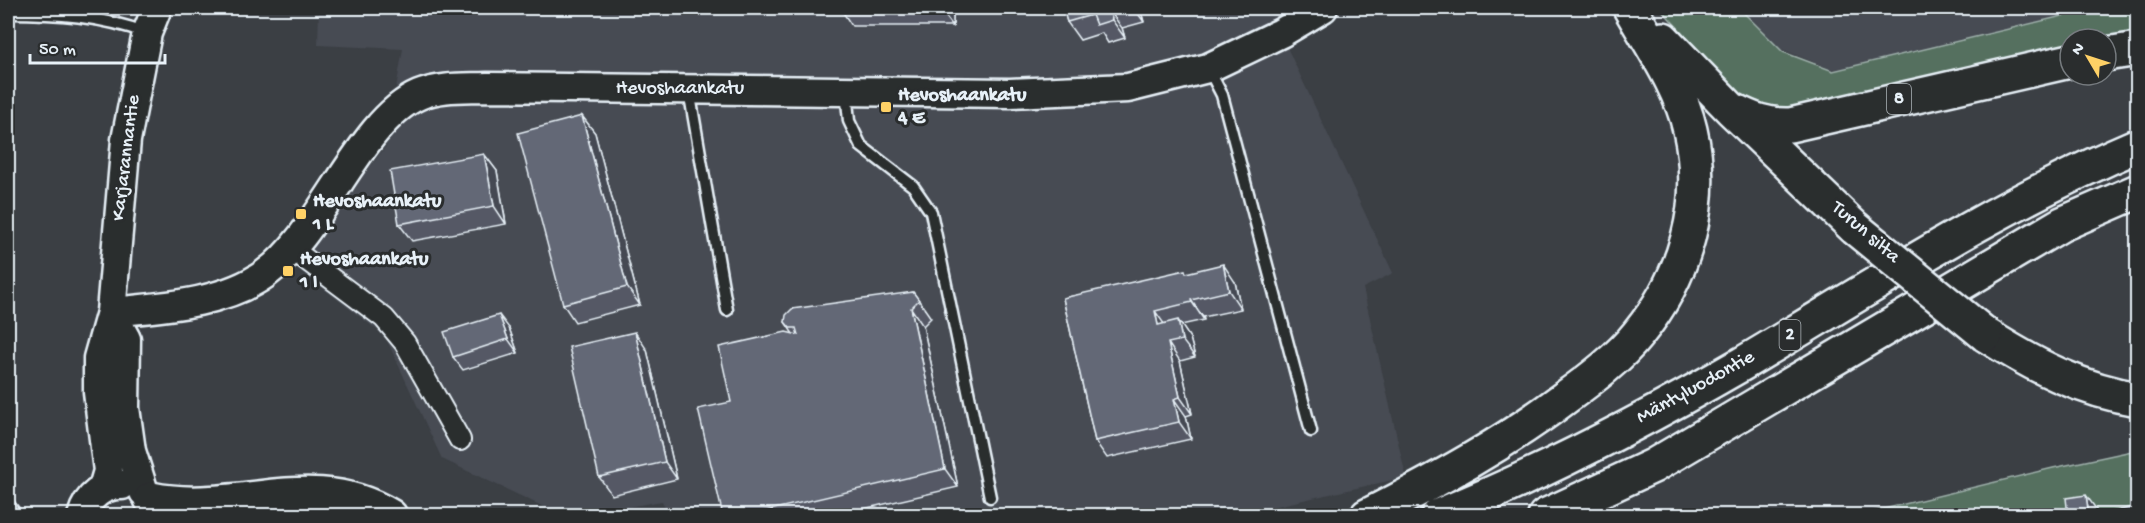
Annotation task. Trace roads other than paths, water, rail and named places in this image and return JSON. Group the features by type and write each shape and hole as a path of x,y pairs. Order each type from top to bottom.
{"highway":[{"name":"Turun silta","path":"1632,8 1731,109 1856,228 1986,335 2026,360 2065,379 2113,395 2138,399"},
{"path":"1367,516 1443,477 1532,423 1591,379 1638,335 1667,292 1684,256 1692,223 1696,179 1690,128 1677,91 1632,8"},
{"path":"2118,52 2138,49"},
{"name":"8","path":"1731,109 1754,121 1774,126 1790,125 2058,63"},
{"name":"Mäntyluodontie","path":"1438,516 1606,437 1738,366 1978,224 2069,174 2138,145"},
{"name":"2","path":"1545,516 1653,466 2062,224 2138,191"},
{"path":"151,502 190,505 252,501 282,495 318,492 377,507 390,516"},
{"path":"219,516 252,501"}],"street":[{"name":"Hevoshaankatu","path":"111,312 160,307 240,288 264,275 292,249 379,128 397,109 419,95 448,88 487,87 1085,92 1128,88 1208,68 1281,33 1323,8"},
{"name":"Karjarannantie","path":"92,501 108,471 98,392 98,358 111,312 126,140 152,20"},
{"path":"292,249 384,318 405,343 460,440"},
{"path":"111,312 126,339 125,408 131,451 151,502"},
{"path":"62,516 92,501 115,484 129,485 151,502"}],"lane":[{"path":"8,13 57,14 115,21 152,20"},
{"path":"1208,68 1222,95 1311,431"},
{"path":"689,89 727,310"},
{"path":"846,90 849,121 861,146 914,186 930,212 990,497"},
{"path":"8,504 16,516"}],"place":[{"name":"Hevoshaankatu 4 E","path":"886,107"},
{"name":"Hevoshaankatu 1 L","path":"301,214"},
{"name":"Hevoshaankatu 1 I","path":"288,271"}]}
